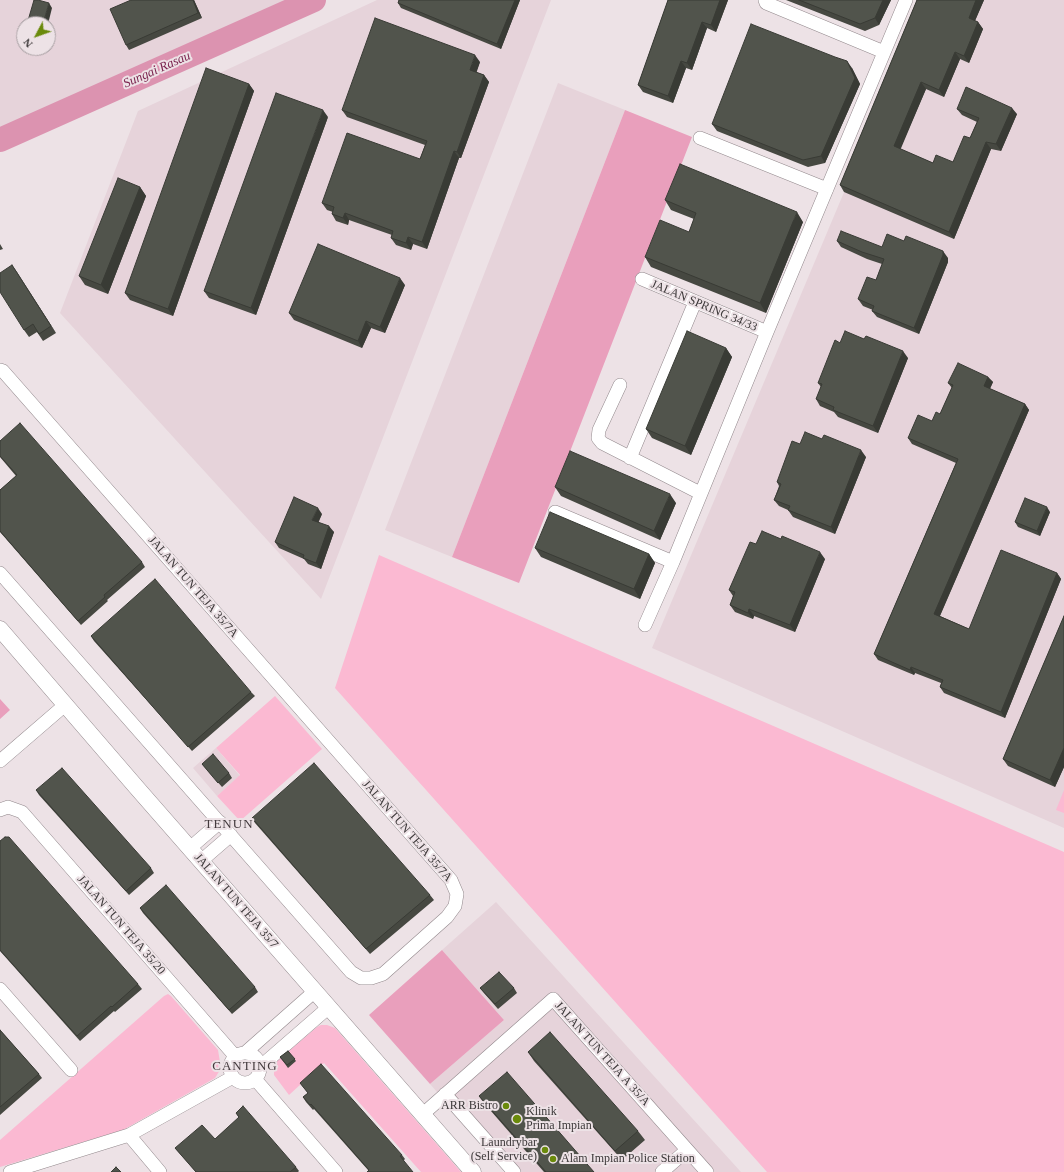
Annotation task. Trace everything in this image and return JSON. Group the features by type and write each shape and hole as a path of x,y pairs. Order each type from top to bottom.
{"street":[{"path":"765,0 766,2 884,52"},
{"path":"645,625 673,562 700,493 826,189 906,0"},
{"path":"700,138 826,189"},
{"name":"JALAN SPRING 34/33","path":"642,279 767,332"},
{"path":"630,458 695,302"},
{"name":"JALAN TUN TEJA 35/7A","path":"0,370 3,371 13,382 451,880 457,894 454,906 447,917 384,974 371,978 361,978 351,972 0,572"},
{"path":"620,385 599,430 598,438 602,443 700,493"},
{"path":"555,512 673,562"},
{"name":"JALAN TUN TEJA 35/7","path":"0,629 473,1172"},
{"path":"0,761 65,704"},
{"name":"JALAN TUN TEJA 35/20","path":"0,810 8,807 22,812 241,1054"},
{"path":"190,848 220,822"},
{"path":"201,861 231,835"},
{"path":"0,989 71,1070"},
{"path":"315,992 231,1062 231,1074 233,1077 244,1083 251,1081 329,1007"},
{"name":"JALAN TUN TEJA A 35/A","path":"423,1114 553,999 688,1150"},
{"path":"241,1054 254,1055 257,1058 258,1073 336,1172"},
{"path":"10,1172 129,1135 233,1077"},
{"path":"445,1094 514,1172"},
{"path":"129,1135 160,1172"},
{"path":"662,1172 688,1150 707,1172"}],"shaded area":[{"path":"0,0 291,0 299,3 0,135"},
{"path":"377,0 551,0 321,599 60,313 138,111"},
{"path":"925,0 1064,0 1064,828 652,648"},
{"path":"558,83 625,110 452,557 385,530"},
{"path":"625,110 692,137 519,583 452,557"},
{"path":"379,555 1064,852 1064,1172 767,1172 335,688"},
{"path":"275,696 322,749 240,821 217,796 240,775 216,748"},
{"path":"0,699 10,710 0,719"},
{"path":"216,748 240,776 217,796 193,768"},
{"path":"1064,790 1064,813 1056,810"},
{"path":"496,902 741,1172 507,1172 430,1084 504,1020 442,950"},
{"path":"442,950 504,1020 430,1084 369,1015"},
{"path":"168,994 218,1050 220,1070 215,1078 123,1130 0,1167 0,1140"},
{"path":"321,1025 327,1025 335,1028 461,1172 421,1172 324,1063 289,1095 274,1075 276,1062"}],"building":[{"path":"34,0 49,3 45,16 29,16"},
{"path":"131,0 193,0 198,13 126,45 110,9"},
{"path":"399,0 515,0 497,44 398,3"},
{"path":"668,0 720,0 711,25 702,22 687,63 681,61 668,96 638,85"},
{"path":"799,0 883,0 875,18 860,24"},
{"path":"917,0 976,0 969,18 978,22 964,56 955,52 939,90 921,82 894,146 933,163 936,155 953,162 964,136 970,138 979,118 957,109 966,87 1012,108 996,144 986,142 949,232 840,185"},
{"path":"375,18 475,55 470,70 484,75 457,152 454,151 422,242 408,237 406,243 391,238 393,231 345,213 343,218 332,214 334,207 322,203 347,133 420,159 427,141 342,110"},
{"path":"751,24 847,61 855,78 821,156 803,160 712,124"},
{"path":"206,68 249,84 168,309 125,293"},
{"path":"276,93 323,110 251,308 204,291"},
{"path":"680,164 797,212 760,303 645,257 660,220 689,232 696,213 665,200"},
{"path":"118,178 140,187 101,285 79,276"},
{"path":"841,231 882,247 887,234 904,241 906,236 943,251 943,255 914,328 872,311 874,306 858,299 867,277 876,280 884,259 862,252 837,241"},
{"path":"318,244 400,278 380,327 366,321 358,341 289,313"},
{"path":"12,265 51,326 39,334 33,324 24,330 0,292 0,273"},
{"path":"687,331 726,348 685,446 646,429"},
{"path":"845,331 864,339 866,336 903,351 873,426 833,410 834,407 816,399 822,384 818,383 835,340 840,343"},
{"path":"958,363 988,377 984,386 1025,404 934,614 969,629 1001,550 1057,573 1001,712 940,687 943,680 911,667 910,670 874,654 958,459 908,438 918,415 932,421 936,412 940,414 953,385 948,383"},
{"path":"20,423 142,562 104,595 105,597 78,621 0,531 0,490 17,475 0,456 0,441"},
{"path":"805,432 822,439 824,435 861,450 831,527 788,510 790,506 774,500 781,484 777,482 792,441 800,444"},
{"path":"570,451 670,494 654,531 555,487"},
{"path":"294,497 318,508 312,520 329,526 316,563 303,558 304,555 275,542"},
{"path":"1025,498 1047,507 1037,531 1015,522"},
{"path":"550,512 649,554 634,589 535,548"},
{"path":"762,531 781,539 782,536 820,552 790,625 749,609 748,613 730,605 735,592 729,590 750,542 756,544"},
{"path":"155,579 251,692 188,747 91,636"},
{"path":"1064,616 1064,748 1050,780 1003,759"},
{"path":"213,754 229,773 218,783 202,764"},
{"path":"314,763 430,895 366,949 252,818"},
{"path":"62,768 151,868 126,891 36,790"},
{"path":"5,837 9,837 138,984 77,1036 0,950 0,841"},
{"path":"166,885 255,987 229,1010 140,908"},
{"path":"499,972 514,988 495,1004 480,988"},
{"path":"0,1030 39,1074 0,1107"},
{"path":"550,1032 638,1131 615,1151 528,1052"},
{"path":"288,1051 295,1059 287,1065 280,1057"},
{"path":"321,1064 402,1155 400,1156 413,1172 367,1172 369,1170 311,1104 310,1105 303,1097 308,1093 300,1083"},
{"path":"507,1072 594,1172 546,1172 479,1096"},
{"path":"243,1106 296,1167 290,1172 196,1172 175,1148 202,1125 215,1139 239,1117 236,1113"},
{"path":"116,1167 121,1172 111,1172"}],"waterway":[{"name":"Sungai Rasau","path":"0,140 314,0"}],"place":[{"name":"ARR Bistro","path":"506,1106"},
{"name":"Klinik Prima Impian","path":"517,1119"},
{"name":"Laundrybar (Self Service)","path":"545,1150"},
{"name":"Alam Impian Police Station","path":"553,1159"}],"district":[{"name":"TENUN","path":"229,825"},
{"name":"CANTING","path":"245,1067"}]}
